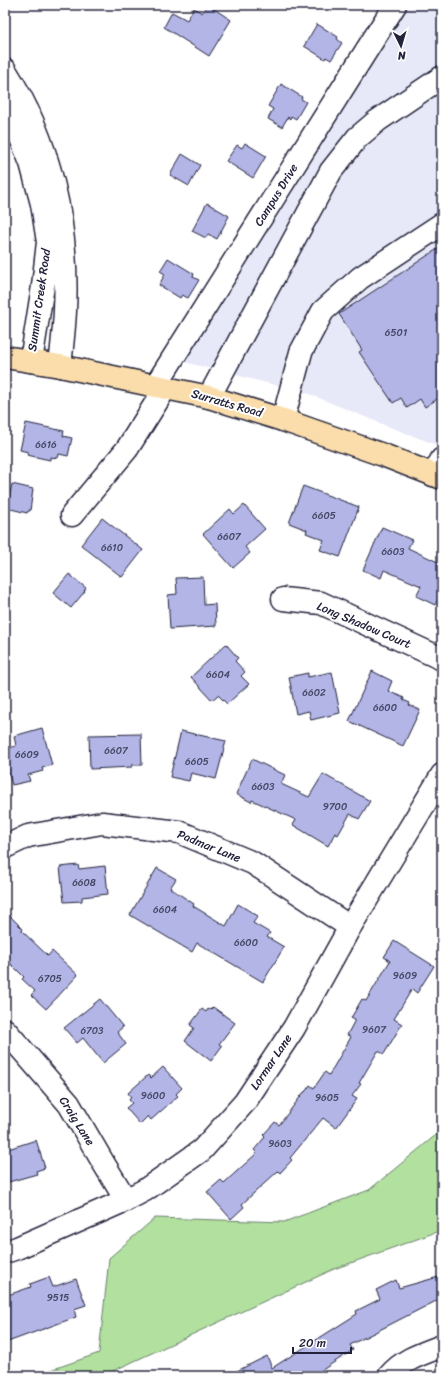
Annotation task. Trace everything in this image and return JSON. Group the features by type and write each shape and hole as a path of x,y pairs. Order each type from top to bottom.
{"main road":[{"name":"Surratts Road","path":"5,357 60,366 209,397 283,420 383,455 439,471"}],"street":[{"name":"Campus Drive","path":"72,515 128,449 161,386 395,5"},
{"name":"Summit Creek Road","path":"5,70 32,118 48,159 55,186 60,219 64,268 65,311 60,366"},
{"path":"209,397 331,171 357,138 377,121 442,77"},
{"name":"Summit Creek Road","path":"5,103 32,163 42,204 48,242 43,286 31,361"},
{"path":"283,420 301,352 323,311 360,278 442,224"},
{"name":"Long Shadow Court","path":"284,599 321,603 442,659"},
{"name":"Lormar Lane","path":"5,1252 126,1200 145,1190 202,1150 245,1102 294,1028 350,927 442,775"},
{"name":"Padmar Lane","path":"5,847 28,836 102,823 179,832 253,863 350,927"},
{"name":"Craig Lane","path":"5,1030 69,1104 126,1200"},
{"path":"388,1376 403,1362 442,1346"}],"shaded area":[{"path":"402,5 442,5 442,447 307,393 180,361"}],"green space":[{"path":"442,1130 442,1230 334,1269 102,1376 34,1376 99,1353 109,1258 155,1218 284,1222 369,1190"}],"building":[{"path":"208,5 231,20 209,56 164,27 172,12 187,20 194,8 202,13"},
{"path":"317,24 338,37 337,39 342,43 331,60 326,57 325,59 304,46"},
{"path":"281,84 302,97 301,99 306,102 296,119 291,116 290,119 288,117 282,127 268,119 273,109 268,106"},
{"path":"245,143 266,156 253,178 226,161 237,145 242,148"},
{"path":"182,154 200,165 189,186 170,175"},
{"path":"207,203 229,216 217,239 208,234 206,238 192,231"},
{"path":"442,246 442,396 425,407 420,399 407,408 401,398 393,403 359,352 362,350 339,314"},
{"path":"168,258 194,274 193,277 199,280 188,298 182,295 180,298 159,285 165,274 160,271"},
{"path":"26,423 64,431 63,436 72,438 68,456 59,454 58,458 50,457 50,460 27,455 28,452 20,450"},
{"path":"12,484 33,489 30,511 27,513 7,508"},
{"path":"303,486 359,507 340,557 320,550 324,540 306,533 307,530 289,523"},
{"path":"244,505 265,529 245,547 250,553 233,568 203,534 230,509 234,514"},
{"path":"102,518 143,550 122,577 81,545"},
{"path":"382,527 412,540 408,548 442,564 442,592 435,605 416,596 421,586 384,570 381,578 363,570"},
{"path":"69,574 86,588 71,608 53,593"},
{"path":"203,577 204,605 215,604 216,626 170,629 168,595 177,594 176,578"},
{"path":"226,644 238,658 235,661 245,672 241,676 249,684 227,704 218,695 212,700 191,677"},
{"path":"372,671 392,681 388,691 404,698 403,700 410,703 409,705 420,710 403,746 349,721"},
{"path":"332,672 340,713 311,720 309,711 296,714 289,677 308,673 308,677"},
{"path":"42,728 52,765 42,768 43,771 28,775 30,781 12,785 5,759 5,749 16,746 14,736"},
{"path":"181,731 226,741 216,779 191,773 189,781 170,777"},
{"path":"141,734 142,765 132,765 132,767 90,769 89,735"},
{"path":"252,759 285,775 281,784 309,797 323,774 370,801 359,819 350,814 338,835 335,833 328,846 293,825 296,820 252,800 251,802 236,794"},
{"path":"78,865 79,869 105,866 108,894 82,897 82,901 64,902 60,867"},
{"path":"157,868 176,879 170,888 194,904 193,906 226,926 238,904 258,916 253,923 270,933 267,937 284,947 263,982 197,943 192,952 130,915"},
{"path":"5,911 23,929 22,931 48,956 52,951 78,975 46,1009 31,995 35,991 22,979 24,977 5,958"},
{"path":"394,941 434,966 417,993 412,989 394,1019 402,1024 384,1054 378,1051 359,1083 361,1084 352,1096 357,1099 336,1128 323,1118 290,1158 292,1160 280,1173 278,1171 242,1204 244,1207 231,1219 207,1192 221,1180 224,1183 257,1153 254,1150 265,1137 263,1135 275,1122 279,1125 310,1085 314,1088 325,1072 329,1075 351,1037 347,1035 355,1020 351,1018 362,999 366,1001 390,961 384,957"},
{"path":"100,999 123,1027 117,1032 126,1044 103,1063 83,1038 77,1043 64,1028"},
{"path":"213,1007 235,1023 219,1044 222,1046 211,1061 185,1041 194,1028 190,1025 202,1009 206,1012 208,1009 210,1010"},
{"path":"163,1067 182,1088 176,1094 178,1096 151,1120 148,1116 140,1124 126,1108 132,1103 129,1100 131,1097 128,1093 148,1075 151,1078"},
{"path":"36,1140 45,1168 36,1171 37,1174 5,1183 5,1150"},
{"path":"442,1276 442,1298 350,1345 353,1350 313,1376 227,1376 267,1356 272,1368 357,1314 356,1311 380,1299 376,1290 396,1280 399,1288"},
{"path":"49,1277 53,1287 76,1279 86,1305 74,1309 76,1317 5,1343 5,1296 31,1287 30,1284"}]}
